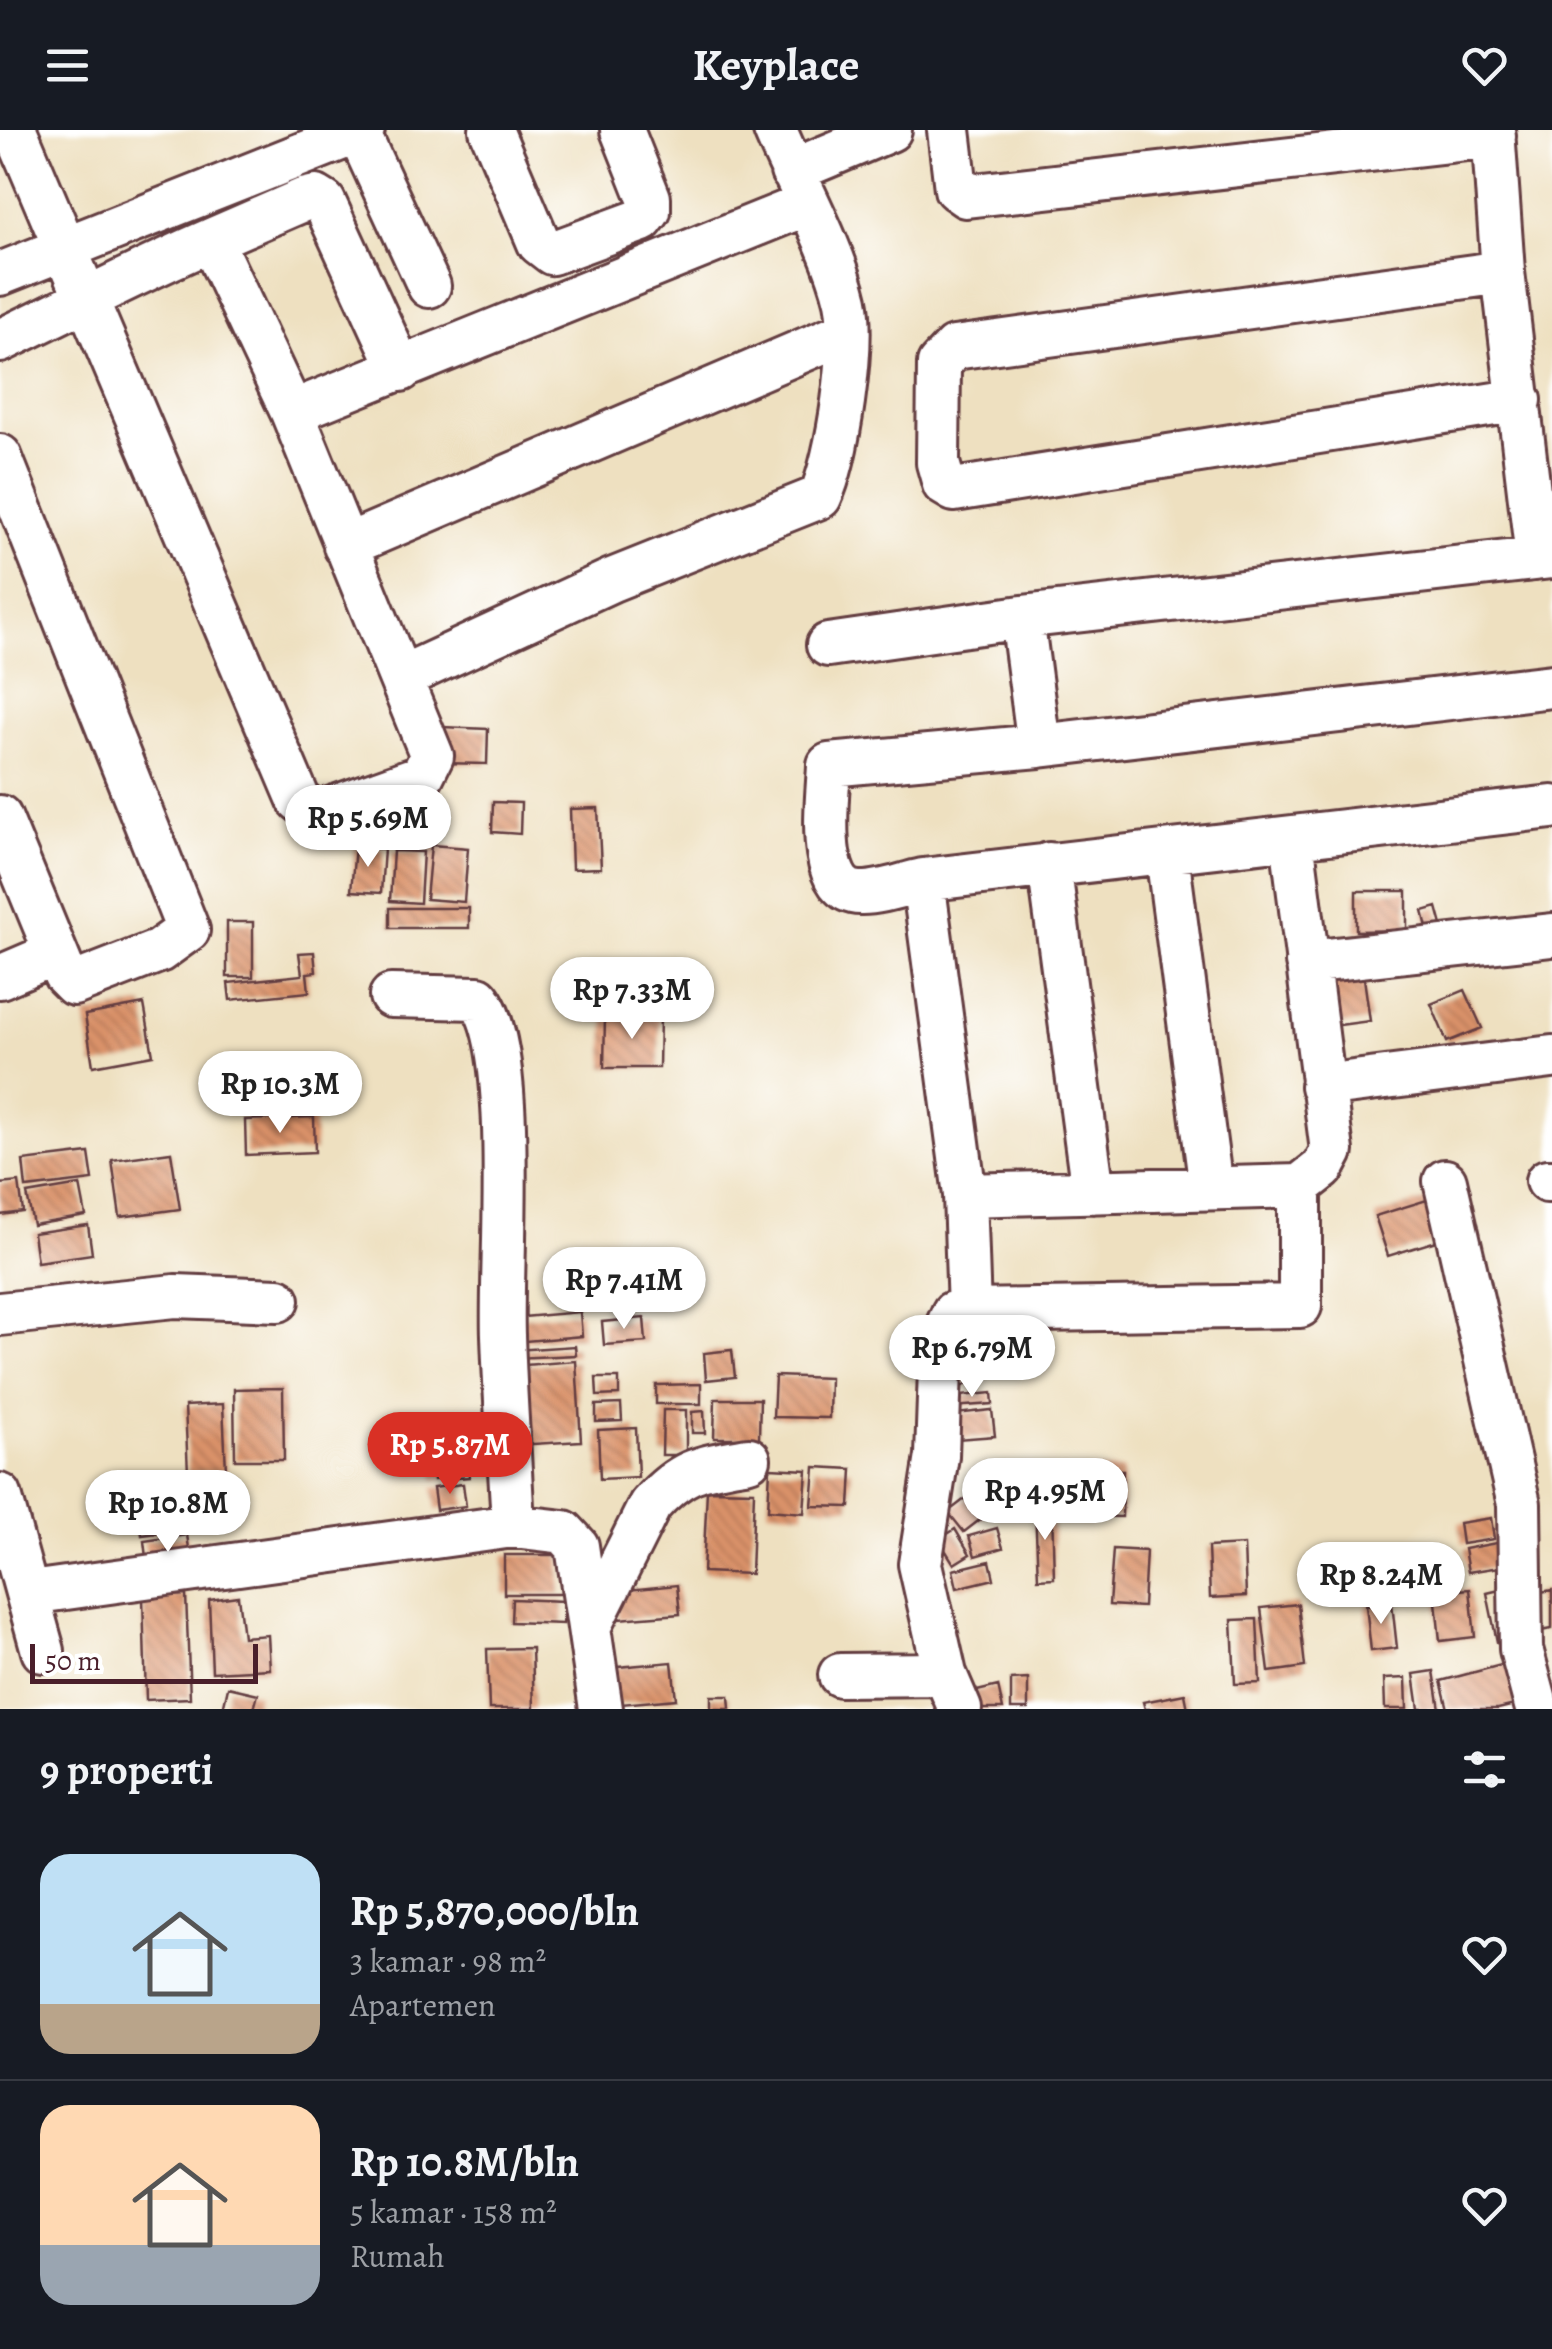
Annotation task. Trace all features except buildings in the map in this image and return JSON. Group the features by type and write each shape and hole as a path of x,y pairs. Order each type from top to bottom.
{"street":[{"path":"15,130 299,800 310,809 324,810 422,776 430,768 429,744 292,412 211,240"},
{"path":"492,130 539,243 552,253 642,220 649,210 649,198 622,130"},
{"path":"402,677 612,580 820,498 832,471 846,302 775,130"},
{"path":"292,412 400,370 799,188 890,130"},
{"path":"828,645 1022,617 1544,558 1503,272 1494,133 966,196 956,189 948,130"},
{"path":"0,274 361,131 429,286"},
{"path":"0,341 211,240 316,197 324,202 400,370"},
{"path":"1503,272 954,348 939,364 938,463 944,484 954,490 1520,400"},
{"path":"345,546 846,332"},
{"path":"0,456 188,924 184,935 159,951 74,984 65,974 1,822"},
{"path":"1022,617 1038,746"},
{"path":"1552,686 1038,746 829,765 826,842 834,878 844,890 862,893 923,880 1049,864 1167,854 1552,808"},
{"path":"965,1195 1300,1186 1323,1168 1332,1151 1292,839"},
{"path":"1167,854 1210,1188"},
{"path":"1049,864 1092,1192"},
{"path":"923,880 965,1195 970,1312"},
{"path":"1308,962 1552,935"},
{"path":"0,977 56,953"},
{"path":"391,996 478,998 490,1013 501,1072 503,1333 514,1526"},
{"path":"1322,1086 1552,1057"},
{"path":"1445,1181 1519,1504 1521,1649 1537,1709"},
{"path":"840,1675 952,1692 920,1564 937,1456 941,1340 953,1313 1300,1306 1300,1186"},
{"path":"0,1314 176,1296 278,1300"},
{"path":"590,1624 650,1505 665,1488 697,1468 749,1459"},
{"path":"0,1495 30,1594 42,1652"},
{"path":"30,1594 514,1526 564,1532 577,1546 601,1709"}]}
